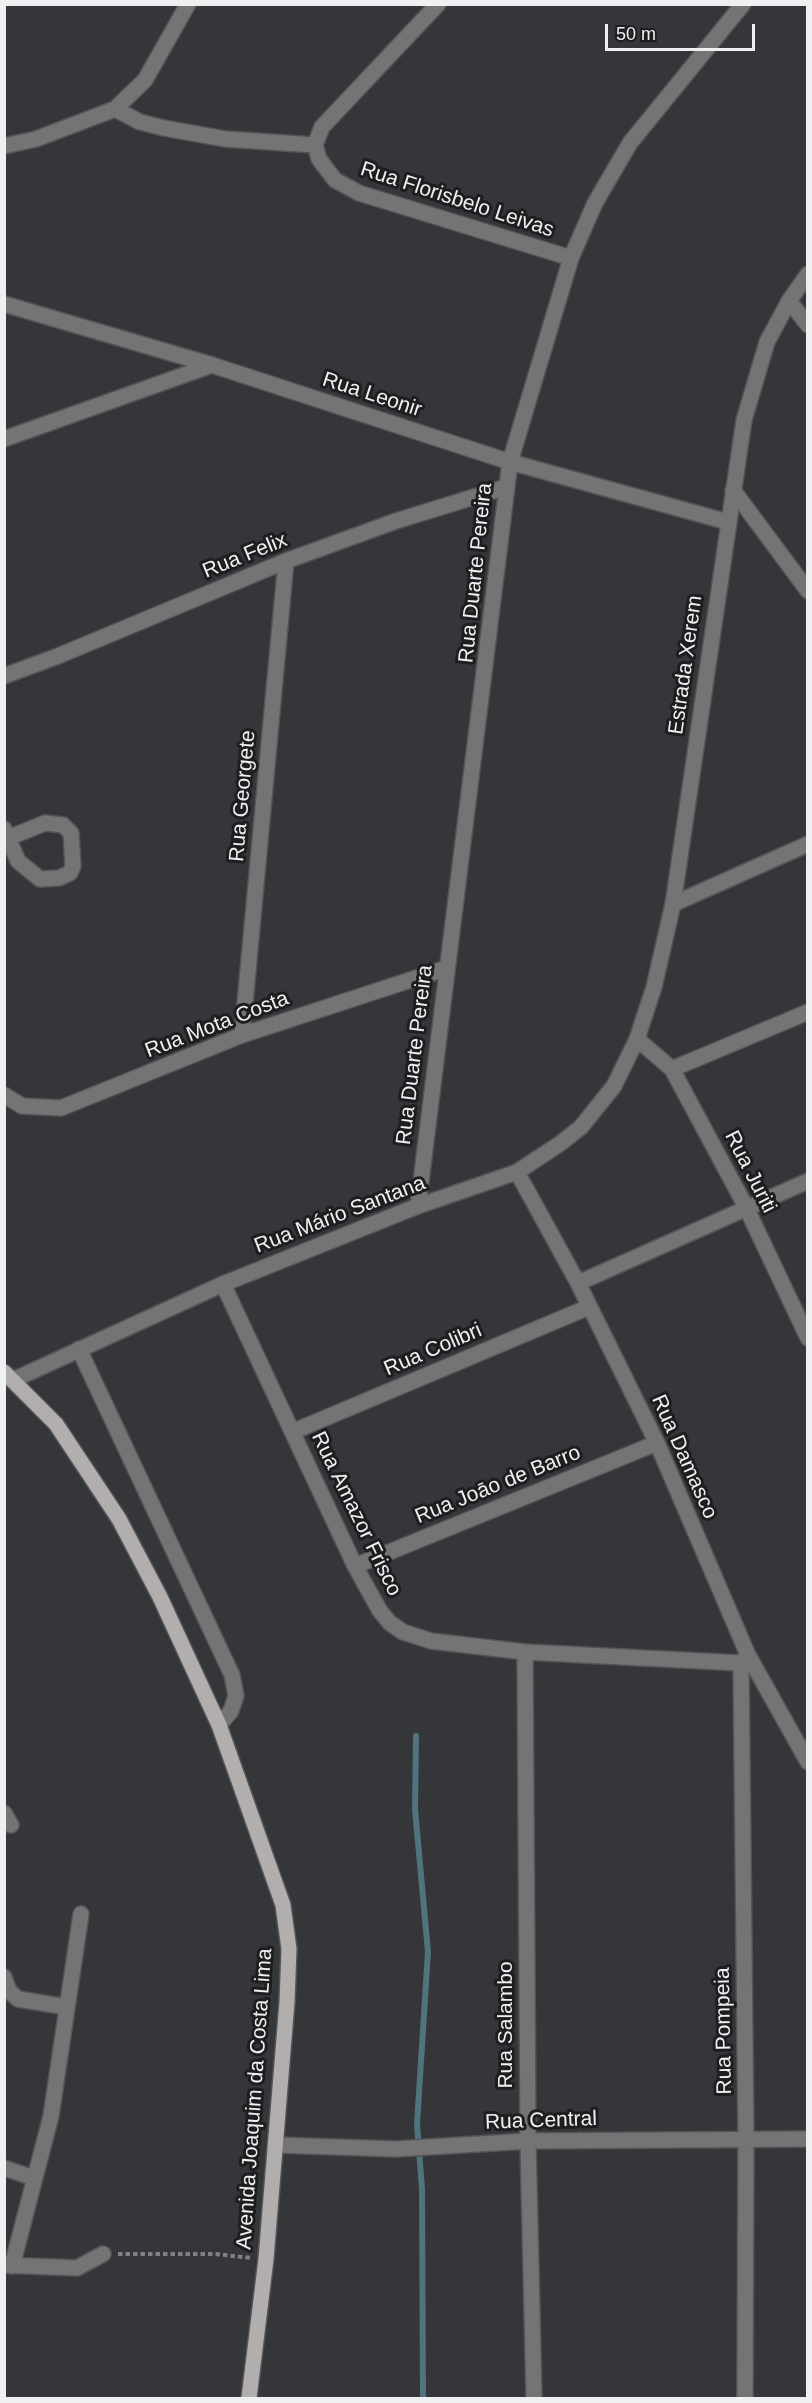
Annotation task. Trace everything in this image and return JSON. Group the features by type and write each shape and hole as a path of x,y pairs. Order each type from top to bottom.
{"main road":[{"name":"Avenida Joaquim da Costa Lima","path":"9,1376 56,1424 119,1519 160,1597 219,1725 283,1905 289,1949 276,2145 266,2259 249,2398"}],"street":[{"path":"4,146 36,139 115,109 145,80 188,4"},
{"path":"115,109 140,122 175,130 225,139 315,145 322,127 438,4"},
{"name":"Rua Duarte Pereira","path":"418,1206 490,644 510,462 571,258 595,203 630,143 734,8"},
{"name":"Rua Florisbelo Leivas","path":"315,145 319,159 335,180 359,193 571,258"},
{"name":"Estrada Xerem","path":"637,1039 654,987 673,904 744,420 754,379 767,342 789,301 807,274"},
{"path":"789,301 807,325"},
{"name":"Rua Leonir","path":"4,304 212,365 510,462 728,522"},
{"path":"4,439 212,365"},
{"name":"Rua Felix","path":"4,676 58,656 286,561 396,521 506,487"},
{"path":"733,490 807,591"},
{"name":"Rua Georgete","path":"242,1035 286,561"},
{"path":"45,823 63,825 71,833 73,866 70,873 59,878 40,879 18,861 6,833 45,823"},
{"path":"673,904 807,844"},
{"name":"Rua Mota Costa","path":"4,1095 22,1106 61,1108 242,1035 447,968"},
{"path":"672,1069 807,1012"},
{"name":"Rua Juriti","path":"637,1039 672,1069 746,1207 807,1338"},
{"name":"Rua Mário Santana","path":"9,1376 79,1349 223,1284 418,1206 517,1172 561,1143 598,1108 627,1065 637,1039"},
{"name":"Rua Damasco","path":"517,1172 578,1283 657,1443 745,1659 807,1762"},
{"path":"578,1283 807,1181"},
{"name":"Rua Amazor Frisco","path":"223,1284 355,1566 380,1611 403,1632 431,1641 525,1652 745,1659"},
{"name":"Rua Colibri","path":"292,1432 589,1307"},
{"path":"79,1349 232,1675 236,1696 231,1711 219,1725"},
{"name":"Rua Joāo de Barro","path":"355,1566 657,1443"},
{"name":"Rua Salambo","path":"525,1652 528,2141 534,2398"},
{"name":"Rua Pompeia","path":"745,1659 745,2398"},
{"path":"81,1914 51,2116 8,2265 77,2268 103,2254"},
{"path":"4,1977 9,1991 18,1999 67,2007"},
{"name":"Rua Central","path":"276,2145 396,2149 528,2141 807,2139"},
{"path":"4,2168 34,2178"}],"path":[{"path":"103,2254 215,2254 266,2259"}],"waterway":[{"path":"416,1736 415,1809 428,1952 417,2124 422,2189 423,2398"}]}
